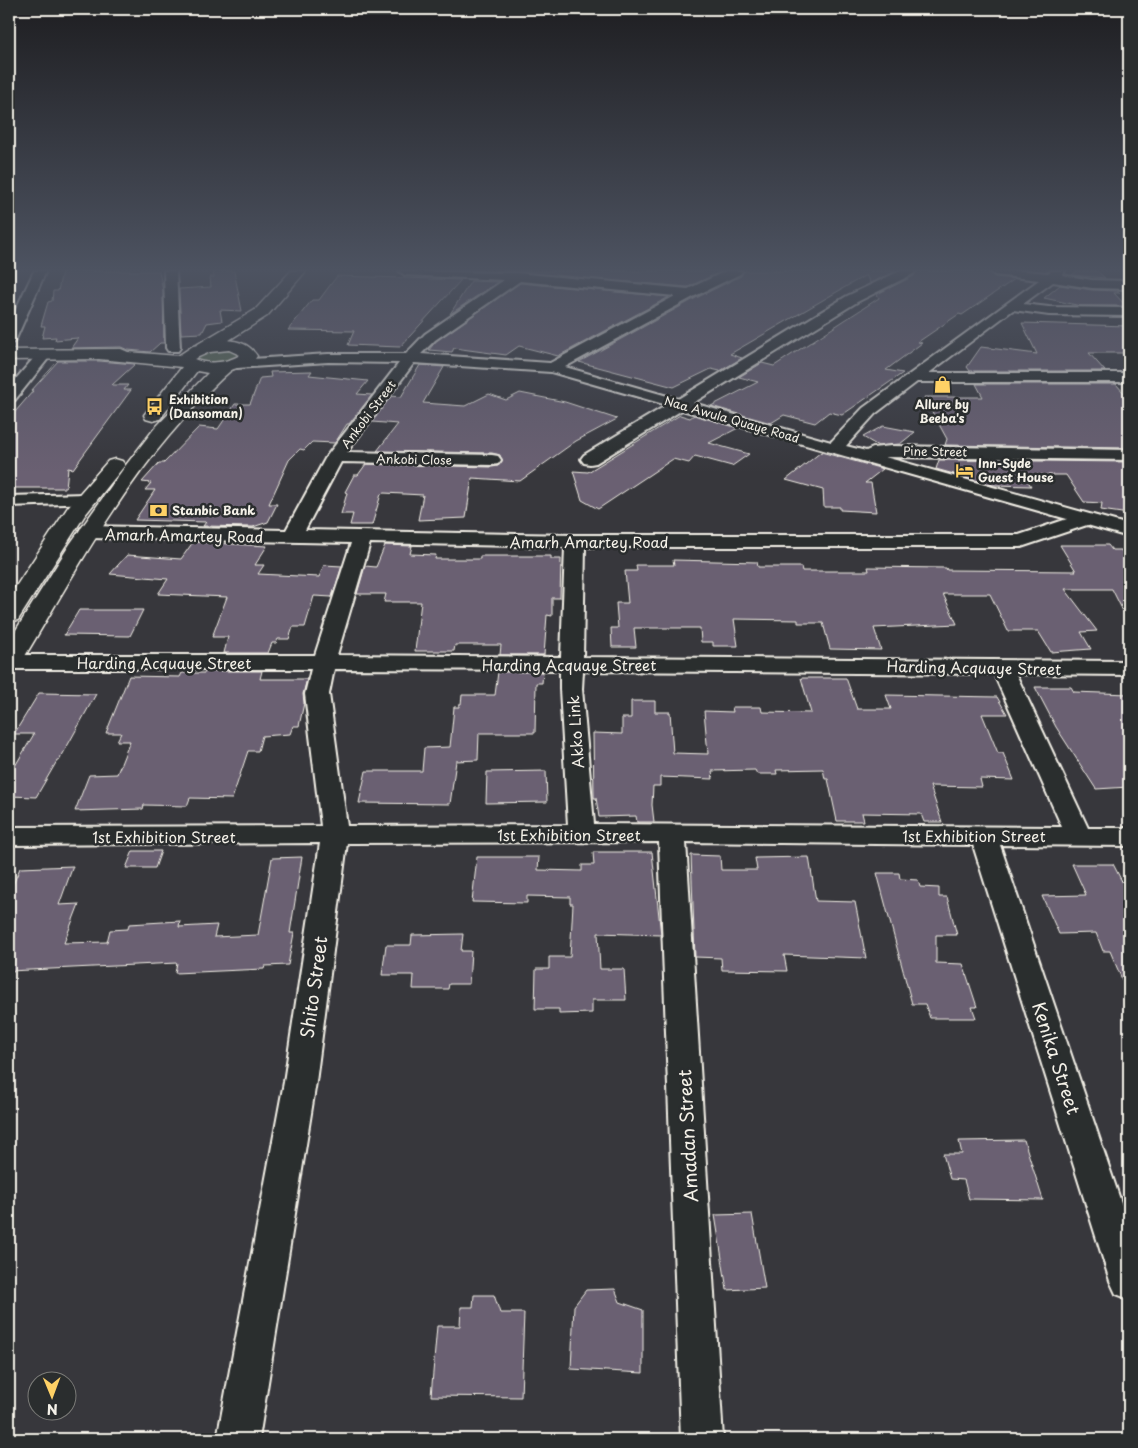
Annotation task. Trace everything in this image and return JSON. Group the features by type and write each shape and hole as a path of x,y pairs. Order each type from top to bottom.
{"main road":[{"path":"9,355 166,353 216,339"},
{"path":"9,615 86,499 187,368 188,355 220,339"},
{"path":"245,349 250,339"},
{"path":"9,662 88,532 112,497 179,412 201,388 230,366 249,356 245,349 231,346 102,355"},
{"path":"144,352 166,353 180,369 230,366"}],"street":[{"path":"166,353 167,339"},
{"name":"Ankobi Street","path":"292,537 335,458 410,358 429,339"},
{"path":"552,368 606,339"},
{"path":"590,459 788,339"},
{"path":"834,448 869,411 966,339"},
{"name":"Naa Awula Quaye Road","path":"245,349 327,358"},
{"path":"9,397 44,355"},
{"name":"Naa Awula Quaye Road","path":"230,366 327,358 410,358 480,361 552,368 1129,531"},
{"path":"913,377 1129,378"},
{"name":"Pine Street","path":"862,456 891,451 1129,455"},
{"name":"Ankobi Close","path":"335,458 492,460"},
{"path":"9,501 86,499"},
{"name":"Amarh Amartey Road","path":"88,532 575,541 1021,541 1087,519"},
{"name":"Shito Street","path":"238,1439 300,1082 336,835 317,694 324,662 362,538"},
{"name":"Akko Link","path":"575,541 571,665 582,833"},
{"name":"Harding Acquaye Street","path":"9,662 324,662 1129,668"},
{"path":"1002,667 1079,836"},
{"name":"1st Exhibition Street","path":"9,836 672,833 1129,837"},
{"name":"Amadan Street","path":"672,833 702,1439"},
{"name":"Kenika Street","path":"984,836 1129,1281"}],"green space":[{"path":"228,350 236,352 238,356 212,364 198,359 205,353"}],"building":[{"path":"78,339 164,339 164,343 160,343 150,352 128,350 121,347 71,348"},
{"path":"351,339 408,339 400,347 348,345"},
{"path":"440,339 591,339 558,356 519,346 506,355 454,348 452,352 429,350"},
{"path":"622,339 757,339 730,354 742,358 720,371 711,369 674,387 579,362"},
{"path":"816,339 923,339 918,342 922,343 886,370 903,373 842,415 829,412 815,423 784,415 771,423 711,406 758,382 739,377 762,363 774,366"},
{"path":"1030,339 1129,339 1129,353 1089,353 1105,371 970,371 967,367 981,347 1037,354"},
{"path":"58,361 99,361 135,364 112,385 128,385 124,390 131,390 73,469 68,468 66,488 9,488 9,419"},
{"path":"420,365 444,367 423,403 465,406 489,394 506,400 520,393 565,402 617,419 576,441 520,481 472,478 466,518 418,520 423,495 384,493 381,494 372,525 350,525 353,514 341,514 347,493 345,492 354,475 358,475 366,464 492,467 498,466 502,461 500,455 492,453 377,451 398,424 372,422 391,396 401,397"},
{"path":"312,371 309,375 368,381 357,394 372,395 349,424 347,424 335,443 312,442 304,450 300,449 289,460 269,504 277,504 268,522 253,527 203,526 206,522 135,520 155,490 145,490 151,483 142,482 159,463 164,463 199,427 218,429 235,404 250,404 260,378 271,377 270,372"},
{"path":"976,384 1116,384 1124,393 1129,394 1129,448 945,445 947,439 924,397 983,397"},
{"path":"680,415 690,418 694,415 738,428 709,443 749,454 732,466 695,456 689,463 673,459 598,509 582,500 573,471 588,472"},
{"path":"883,426 915,432 900,444 878,446 863,437"},
{"path":"821,452 883,469 865,483 871,483 876,512 840,510 840,507 824,507 823,490 786,480"},
{"path":"939,460 1129,462 1129,514 1101,510 1102,503 1084,502 1066,475 1024,475 1031,486 993,485 936,469"},
{"path":"193,542 267,546 255,565 264,565 258,574 319,577 324,565 342,566 332,597 314,596 305,627 293,627 289,639 278,639 276,643 272,643 268,653 224,653 228,637 212,637 227,597 158,594 168,579 110,574 127,555 181,559"},
{"path":"385,545 412,546 410,554 436,555 435,559 480,559 480,556 551,556 551,559 561,559 560,598 552,598 552,616 547,615 544,655 500,655 501,645 455,645 454,651 415,651 421,602 384,602 386,594 357,594 365,566 376,567"},
{"path":"1060,545 1108,545 1112,550 1121,550 1124,555 1129,555 1129,623 1112,589 1065,589 1097,631 1081,632 1091,649 1051,652 1038,631 1008,631 990,594 943,594 957,624 874,628 881,650 830,649 823,623 798,623 798,620 734,619 738,646 713,646 713,642 701,642 700,628 634,628 636,647 612,647 611,628 618,628 616,603 628,603 625,571 637,571 636,565 674,565 673,560 757,562 758,567 801,567 802,571 869,571 868,567 1076,571"},
{"path":"79,610 143,610 130,636 64,635"},
{"path":"206,671 262,671 260,679 307,679 299,726 293,726 290,734 262,736 258,751 248,751 232,799 190,798 187,806 144,805 143,809 75,811 89,775 117,774 130,741 117,741 121,733 106,733 129,676 180,677 182,673 205,673"},
{"path":"498,672 543,672 542,683 536,683 535,733 479,733 478,760 456,761 450,804 359,803 366,771 422,771 424,748 450,747 454,707 459,707 459,704 461,704 462,695 495,695"},
{"path":"801,678 846,678 857,709 891,709 886,695 997,697 1007,714 982,714 998,753 1003,753 1014,780 980,779 982,787 930,786 942,822 924,822 921,814 862,813 864,821 837,821 828,779 825,779 823,769 776,770 777,774 757,774 755,770 712,771 713,779 660,777 660,786 653,786 652,805 654,822 637,822 636,816 599,817 596,798 594,798 593,733 622,734 622,718 631,718 631,701 655,701 655,712 670,712 673,753 708,754 704,711 733,712 732,707 761,707 762,712 811,713"},
{"path":"1035,687 1071,687 1074,692 1129,694 1129,787 1096,789 1056,727"},
{"path":"39,693 96,694 59,761 57,761 36,797 9,796 9,766 15,766 34,734 14,734"},
{"path":"546,771 547,802 486,803 487,772"},
{"path":"133,851 161,851 155,868 126,868"},
{"path":"593,852 652,852 661,935 598,933 600,969 624,969 626,1000 592,1000 592,1013 559,1014 559,1009 535,1009 536,969 549,969 549,957 570,957 573,904 570,904 570,897 527,896 527,903 472,902 477,857 539,857 538,870 582,871 582,865 594,865"},
{"path":"691,855 720,856 721,870 757,870 755,858 809,857 816,901 855,902 866,958 784,955 787,971 722,970 721,958 695,957"},
{"path":"302,857 290,933 294,933 288,965 265,966 264,969 175,973 177,963 9,971 9,894 20,868 73,866 59,905 79,904 64,943 107,942 110,930 128,929 129,924 180,921 179,927 217,925 214,937 258,935 272,858"},
{"path":"1072,864 1113,864 1129,895 1129,996 1110,951 1103,951 1096,933 1059,934 1042,896 1086,895"},
{"path":"877,873 899,873 900,879 918,880 920,887 939,888 939,897 947,897 957,935 936,935 936,963 963,964 977,1007 972,1007 976,1018 930,1018 925,1004 912,1004"},
{"path":"463,934 461,951 471,951 469,984 449,984 448,989 413,989 414,975 382,975 386,945 411,945 412,935"},
{"path":"1024,1140 1043,1200 969,1199 964,1180 950,1179 943,1154 962,1154 959,1141"},
{"path":"752,1214 765,1288 727,1290 715,1215"},
{"path":"615,1289 620,1302 643,1310 643,1373 571,1369 574,1306 586,1290"},
{"path":"474,1295 494,1295 500,1313 524,1313 521,1397 431,1396 437,1326 460,1326 461,1307 473,1307"}],"place":[{"name":"Allure by Beeba's","path":"942,385"},
{"name":"Exhibition (Dansoman)","path":"155,406"},
{"name":"Inn-Syde Guest House","path":"964,470"},
{"name":"Stanbic Bank","path":"158,510"}]}
